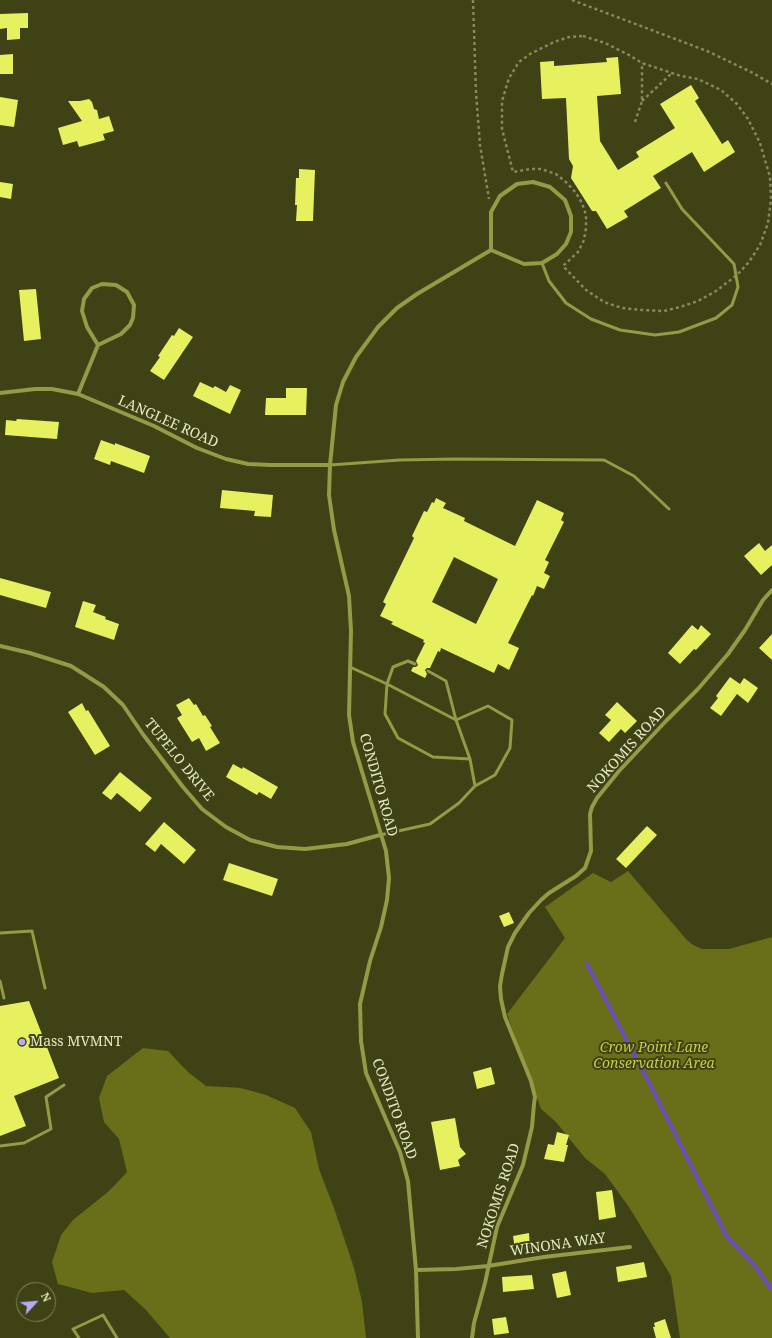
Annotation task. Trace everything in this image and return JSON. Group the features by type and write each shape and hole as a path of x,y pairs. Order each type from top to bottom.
{"street":[{"path":"533,182 550,187 565,200 571,216 571,232 566,244 557,254 542,263 524,264 491,250 491,212 500,196 517,184 533,182"},
{"name":"CONDITO ROAD","path":"418,1338 416,1270 408,1181 400,1152 366,1073 361,1041 360,1004 370,961 381,927 387,900 389,878 386,851 353,742 349,715 351,631 349,596 333,523 329,495 330,465 336,405 343,382 356,357 369,339 378,327 397,308 416,294 491,250"},
{"path":"78,394 98,345 122,334 130,325 133,318 134,306 127,292 116,285 102,284 92,288 84,298 82,311 87,328 98,345"},
{"name":"LANGLEE ROAD","path":"0,393 52,389 78,394 154,426 197,448 226,459 248,464 330,465"},
{"name":"NOKOMIS ROAD","path":"472,1338 474,1323 485,1283 497,1227 523,1165 532,1127 535,1097 531,1081 505,1017 501,1000 500,986 508,947 515,933 540,900 581,873 585,868 591,851 590,814 592,806 597,798 619,771 698,689 728,654 745,630 763,600 772,590"},
{"name":"TUPELO DRIVE","path":"0,646 30,653 71,666 104,687 123,706 183,787 202,809 226,827 250,840 277,847 305,849 347,844 380,835"},
{"name":"WINONA WAY","path":"416,1270 456,1269 488,1266 544,1257 630,1247"}],"lane":[{"path":"542,263 549,281 566,303 591,319 620,330 655,335 679,332 716,318 732,305 738,287 734,264 682,209 666,183"},
{"path":"330,465 400,460 604,460 634,476 669,509"},
{"path":"415,664 408,662 393,667 387,684 385,714 398,738 433,757 470,759"},
{"path":"350,667 387,684 456,720"},
{"path":"428,671 446,681 456,720 470,759 475,786"},
{"path":"380,835 430,824 459,803 475,786 495,775 510,748 512,720 488,706 456,720"},
{"path":"0,933 32,932 45,988"},
{"path":"0,981 4,998"},
{"path":"0,1146 24,1143 51,1129 46,1097 64,1086"},
{"path":"79,1338 73,1330 103,1315 117,1338"}],"path":[{"path":"473,0 476,93 480,145 491,212"},
{"path":"572,0 707,51 772,84"},
{"path":"583,36 605,43 642,63 672,73 698,79 721,90 737,104 748,119 760,143 770,177 771,200 768,223 760,245 749,262 737,275 716,291 698,301 669,309 629,309 604,302 586,290 563,266 578,252 584,240 586,215 582,203 576,193 556,174 541,169 513,172 502,129 502,101 509,78 519,62 554,42 569,37 583,36"},
{"path":"635,122 642,101 642,63"},
{"path":"642,101 672,73"}],"green space":[{"name":"Crow Point Lane Conservation Area","path":"628,871 686,939 693,945 702,949 729,949 772,937 772,1338 680,1338 671,1276 629,1207 605,1174 585,1158 556,1122 541,1109 507,1014 565,938 545,907 593,873 611,882"},
{"path":"143,1048 168,1051 188,1072 206,1086 241,1088 266,1095 295,1108 311,1132 319,1169 354,1268 362,1302 366,1338 170,1338 145,1309 124,1290 92,1293 58,1284 52,1262 61,1235 73,1220 109,1191 127,1172 119,1139 104,1122 99,1098 107,1076"}],"building":[{"path":"28,13 28,28 20,28 20,39 7,40 7,28 0,29 0,14"},
{"path":"13,54 13,74 0,74 0,55"},
{"path":"618,57 621,94 597,96 600,141 618,170 639,157 636,152 675,128 660,104 691,85 699,98 695,101 722,144 728,140 735,152 704,172 692,152 653,176 661,188 624,211 628,217 607,229 596,211 592,211 571,178 573,166 569,159 566,98 542,99 540,62 554,61 554,66 607,62 606,58"},
{"path":"0,97 18,100 14,127 0,125"},
{"path":"89,99 92,102 94,109 97,110 99,119 109,116 114,131 103,134 105,140 79,147 77,141 63,145 58,128 82,121 68,101"},
{"path":"299,169 315,170 313,221 296,221 296,178 299,178"},
{"path":"0,182 13,184 11,199 0,197"},
{"path":"36,289 41,339 24,341 19,290"},
{"path":"179,328 193,337 164,380 150,371 160,357 158,356 172,335 174,336"},
{"path":"200,382 213,388 215,386 226,392 230,385 241,390 230,414 193,396"},
{"path":"286,388 307,388 306,415 265,415 266,398 286,398"},
{"path":"17,419 59,422 57,439 5,435 6,420 16,421"},
{"path":"101,440 115,445 115,443 150,456 144,473 111,461 110,465 94,459"},
{"path":"222,490 273,495 271,517 254,516 255,511 220,508"},
{"path":"436,498 446,503 443,508 465,518 464,521 515,546 537,500 564,513 561,520 564,522 545,560 549,562 544,573 550,576 544,589 537,586 508,643 519,648 509,670 498,664 494,673 441,648 430,668 425,670 427,674 425,678 411,671 413,667 418,665 416,661 425,643 423,642 424,640 391,624 393,622 380,616 386,604 383,602 414,538 412,536 424,511 427,512 432,502 434,503","holes":["454,557 498,579 476,624 432,602"]},
{"path":"759,543 765,551 772,545 772,565 761,575 744,556"},
{"path":"0,578 51,592 46,608 0,595"},
{"path":"83,601 96,605 93,612 106,617 105,619 119,624 114,640 75,627"},
{"path":"692,625 698,630 701,625 711,634 680,664 668,653"},
{"path":"772,634 772,660 759,648"},
{"path":"730,677 740,684 744,678 758,688 748,703 737,694 721,716 710,708 718,698 716,696"},
{"path":"189,698 194,705 196,704 203,716 205,715 212,726 210,727 220,743 206,751 199,738 192,742 177,718 182,715 176,705"},
{"path":"617,702 637,721 625,733 621,729 609,742 599,733 611,720 605,715"},
{"path":"82,703 86,711 88,710 110,746 95,755 68,712"},
{"path":"233,764 242,769 243,767 278,787 271,799 259,792 257,795 226,777"},
{"path":"120,772 152,798 140,812 117,793 111,800 102,793"},
{"path":"164,822 196,850 184,864 161,844 155,852 145,844"},
{"path":"647,826 657,835 626,868 616,859"},
{"path":"229,863 278,879 272,896 223,880"},
{"path":"509,912 514,923 504,927 499,916"},
{"name":"Mass MVMNT","path":"29,1001 59,1078 14,1096 26,1126 0,1136 0,1006"},
{"path":"491,1067 495,1084 477,1089 473,1072"},
{"path":"455,1118 460,1147 466,1154 458,1160 460,1166 440,1170 431,1122"},
{"path":"557,1132 569,1135 564,1162 544,1159 548,1144 554,1145"},
{"path":"612,1190 616,1217 599,1220 596,1192"},
{"path":"529,1233 530,1248 515,1250 513,1236"},
{"path":"644,1262 647,1277 618,1282 616,1267"},
{"path":"566,1271 571,1295 557,1298 552,1274"},
{"path":"532,1275 534,1289 503,1292 502,1277"},
{"path":"506,1317 509,1333 494,1335 492,1319"},
{"path":"665,1319 671,1338 656,1338 653,1327 655,1327 654,1323"}],"waterway":[{"path":"587,964 727,1237 754,1265 772,1290"}],"place":[{"name":"Mass MVMNT","path":"22,1042"}]}
